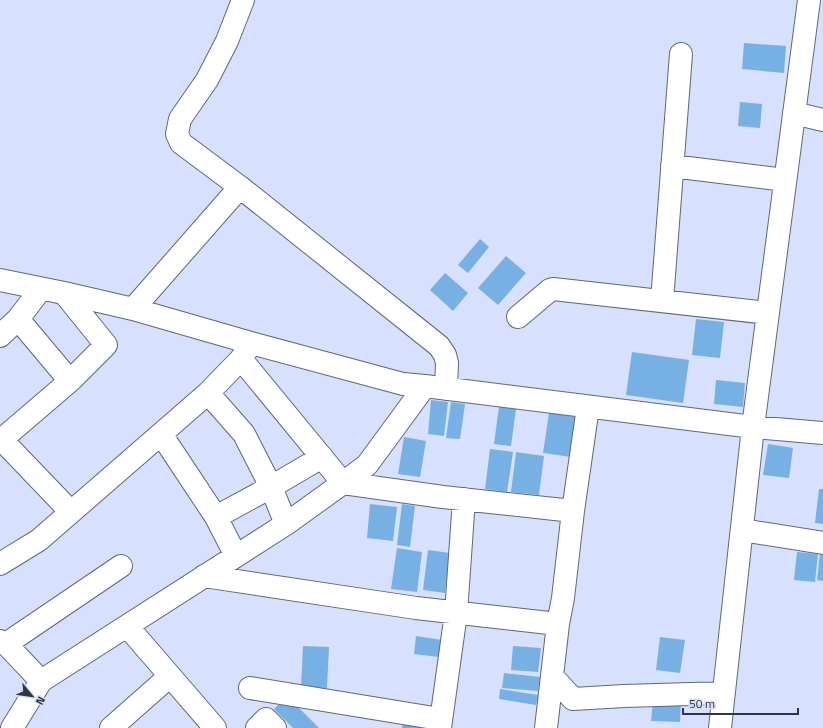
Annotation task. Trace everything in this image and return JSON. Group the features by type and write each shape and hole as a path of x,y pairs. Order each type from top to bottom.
{"street":[{"path":"12,728 41,681 286,524 367,465 436,388 448,363 439,346 240,187 181,143 177,134 180,119 207,80 227,41 243,0"},
{"path":"720,728 753,427 794,113 813,9"},
{"path":"662,301 681,54"},
{"path":"794,113 823,120"},
{"path":"672,166 785,180"},
{"path":"133,309 240,187"},
{"path":"0,280 133,309 246,351 404,384 753,427 823,433"},
{"path":"0,336 18,319 41,289"},
{"path":"518,317 553,289 768,313"},
{"path":"64,293 106,345 70,381 1,441 71,512"},
{"path":"18,319 70,381"},
{"path":"0,564 39,540 208,394 246,351"},
{"path":"246,351 322,457 343,483 464,500 574,511"},
{"path":"208,394 244,434 271,487 286,524"},
{"path":"546,728 558,624 563,598 588,407"},
{"path":"161,434 216,517 236,556"},
{"path":"216,517 322,457"},
{"path":"250,688 440,723 456,613 464,500"},
{"path":"742,530 823,543"},
{"path":"41,681 3,642 121,566"},
{"path":"204,576 416,608 558,624"},
{"path":"127,626 215,728"},
{"path":"111,728 170,676"},
{"path":"552,676 573,699 724,693"},
{"path":"257,728 266,719 275,728"}],"building":[{"path":"744,43 786,46 784,73 742,69"},
{"path":"740,102 762,104 760,128 738,126"},
{"path":"480,239 489,247 468,273 458,265"},
{"path":"506,256 526,273 498,305 478,288"},
{"path":"445,273 468,293 453,311 430,290"},
{"path":"696,319 724,322 720,358 692,355"},
{"path":"632,352 689,360 683,403 626,395"},
{"path":"716,380 745,383 743,407 714,404"},
{"path":"431,400 448,402 444,436 428,434"},
{"path":"451,402 465,404 460,439 446,438"},
{"path":"499,407 516,409 511,446 494,444"},
{"path":"549,413 577,417 571,457 543,453"},
{"path":"404,437 426,441 420,477 398,474"},
{"path":"768,444 793,448 789,478 763,475"},
{"path":"490,449 513,452 507,492 485,489"},
{"path":"516,452 544,456 539,495 511,492"},
{"path":"819,489 823,489 823,524 815,523"},
{"path":"370,504 397,507 393,541 367,538"},
{"path":"402,504 415,506 410,547 397,545"},
{"path":"397,548 422,552 417,592 391,589"},
{"path":"428,550 450,553 445,593 423,590"},
{"path":"797,552 818,554 815,582 794,580"},
{"path":"820,554 823,554 823,581 817,580"},
{"path":"416,636 442,640 439,657 414,654"},
{"path":"660,637 685,640 680,673 656,670"},
{"path":"303,646 329,647 327,688 301,687"},
{"path":"513,646 541,648 538,672 511,670"},
{"path":"504,673 540,677 538,691 502,688"},
{"path":"500,689 538,695 536,705 499,699"},
{"path":"287,696 319,728 293,728 274,709"},
{"path":"653,701 681,703 680,722 651,721"},
{"path":"403,722 430,728 402,728"}]}
